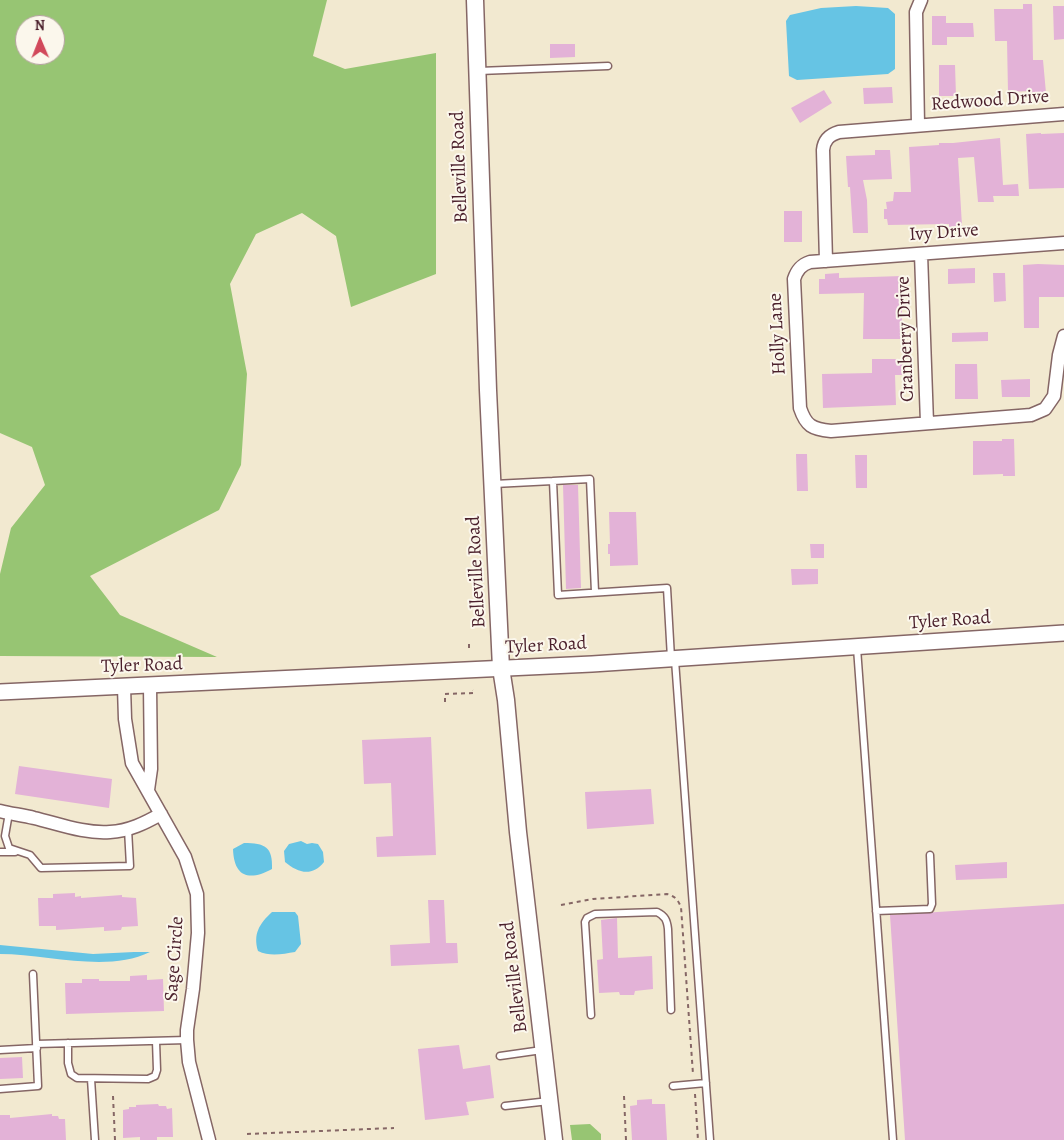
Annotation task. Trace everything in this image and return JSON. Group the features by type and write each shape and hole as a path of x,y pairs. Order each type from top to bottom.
{"main road":[{"name":"Belleville Road","path":"475,0 492,484 501,668 554,1140"}],"street":[{"path":"826,261 822,150 826,140 831,135 839,132 918,125 916,12 921,0"},
{"name":"Redwood Drive","path":"918,125 1064,114"},
{"name":"Ivy Drive","path":"826,261 1064,243"},
{"name":"Cranberry Drive","path":"922,254 927,423"},
{"name":"Holly Lane","path":"826,261 804,264 797,271 794,279 800,408 804,421 818,429 831,431 1039,413 1045,409 1054,396 1058,355 1064,336"},
{"name":"Tyler Road","path":"0,692 673,659 1064,633"},
{"path":"148,790 151,769 150,686"},
{"name":"Sage Circle","path":"124,687 125,719 132,763 185,857 197,894 198,933 187,1030 188,1062 209,1140"},
{"path":"4,812 93,832 111,832 128,829 161,814"}],"lane":[{"path":"477,71 608,66"},
{"path":"492,484 590,479 595,592"},
{"path":"553,481 558,595 667,588 710,1140"},
{"path":"857,647 893,1140"},
{"path":"4,812 5,836 9,848 30,855 41,868 130,866 128,829"},
{"path":"0,852 18,852"},
{"path":"876,911 930,909 932,904 930,854"},
{"path":"591,1015 585,922 587,918 595,914 657,912 664,917 668,928 671,1010"},
{"path":"0,1089 38,1086 33,974"},
{"path":"0,1050 68,1043 187,1040"},
{"path":"68,1043 68,1063 71,1074 77,1078 148,1079 155,1076 157,1070 156,1041"},
{"path":"500,1056 543,1050"},
{"path":"91,1078 95,1140"},
{"path":"672,1086 706,1084"},
{"path":"505,1106 549,1101"}],"path":[{"path":"469,644 470,652"},
{"path":"445,702 445,694 474,693 473,690"},
{"path":"113,1096 114,1140"},
{"path":"624,1096 626,1140"},
{"path":"248,1134 394,1128"}],"green space":[{"path":"0,0 327,0 313,56 345,69 436,53 436,274 351,307 336,236 302,213 256,234 230,284 247,374 241,465 219,510 90,576 120,615 217,657 0,656 0,574 11,528 45,485 32,447 0,433"},
{"path":"590,1124 601,1134 601,1140 572,1140 570,1125"}],"water":[{"path":"856,6 888,8 895,14 895,69 888,74 797,80 789,76 786,21 790,15 821,8"},
{"path":"301,841 307,844 318,844 323,852 324,862 315,870 300,871 285,862 284,851 289,844"},
{"path":"244,843 262,845 266,848 271,856 272,869 250,876 240,871 236,866 233,849"},
{"path":"272,912 295,912 298,916 301,944 295,952 272,954 258,951 256,939 258,930"},
{"path":"0,945 93,954 150,952 133,958 96,962 0,954"}],"building":[{"path":"1023,4 1032,4 1033,60 1043,60 1046,93 1030,95 1030,91 1008,92 1007,41 995,41 994,9 1023,9"},
{"path":"1053,6 1064,6 1064,39 1054,40"},
{"path":"932,16 946,16 946,23 973,23 974,37 947,37 947,45 932,45"},
{"path":"550,44 575,44 575,57 550,58"},
{"path":"939,65 955,65 956,96 939,96"},
{"path":"892,87 893,103 864,104 863,88"},
{"path":"824,90 832,103 800,123 791,108"},
{"path":"1064,133 1064,188 1029,189 1026,134"},
{"path":"1000,138 1003,185 1018,184 1019,196 993,196 994,202 978,202 974,157 958,158 962,226 949,227 949,224 888,225 887,219 884,219 884,209 887,209 886,202 893,201 894,192 911,192 909,147"},
{"path":"875,150 890,150 892,179 863,180 867,200 868,233 853,233 846,156 875,155"},
{"path":"784,211 802,211 802,242 784,242"},
{"path":"1023,265 1064,265 1064,297 1039,297 1039,328 1024,328"},
{"path":"975,268 975,283 948,284 948,269"},
{"path":"839,273 839,278 902,276 902,339 863,339 864,293 819,294 819,279 825,279 825,274"},
{"path":"993,273 1005,273 1006,301 994,302"},
{"path":"988,332 988,341 952,342 952,333"},
{"path":"872,359 903,359 904,375 895,375 896,405 823,408 822,374 872,373"},
{"path":"955,364 977,364 978,399 955,399"},
{"path":"1030,379 1030,397 1002,397 1001,380"},
{"path":"1002,439 1014,439 1015,476 1003,476 1003,474 973,475 973,441 1002,441"},
{"path":"796,454 807,454 808,491 797,491"},
{"path":"855,455 867,455 867,488 856,488"},
{"path":"563,485 578,485 581,588 566,589"},
{"path":"609,512 636,512 638,565 610,566 610,554 608,554 608,544 610,544"},
{"path":"810,544 824,544 824,558 811,558"},
{"path":"791,569 818,569 818,584 792,585"},
{"path":"431,737 436,855 377,857 376,837 393,836 391,783 364,784 362,740"},
{"path":"19,766 112,779 109,808 15,794"},
{"path":"651,789 654,824 587,829 585,792"},
{"path":"1007,862 1007,878 956,880 955,865"},
{"path":"75,893 75,897 81,896 81,898 122,895 122,897 136,898 138,926 104,931 104,927 56,930 56,926 39,926 38,898 53,898 53,894"},
{"path":"428,900 444,900 446,943 457,943 458,963 391,966 390,945 430,943"},
{"path":"1064,904 1064,1140 905,1140 890,915"},
{"path":"617,918 618,958 652,956 653,989 635,991 634,995 620,995 619,992 599,993 597,960 603,959 601,920"},
{"path":"147,975 147,980 163,979 164,1011 66,1014 65,983 82,983 82,979 130,981 130,976"},
{"path":"459,1045 463,1069 490,1065 494,1098 466,1102 469,1115 425,1120 418,1049"},
{"path":"22,1057 23,1078 0,1079 0,1058"},
{"path":"652,1099 652,1104 665,1104 667,1140 632,1140 630,1106 637,1105 637,1100"},
{"path":"158,1104 159,1106 166,1106 167,1109 172,1108 173,1137 157,1137 157,1140 140,1140 140,1137 123,1138 123,1110 129,1109 129,1107 136,1107 136,1105"},
{"path":"52,1114 52,1116 58,1116 59,1119 65,1119 66,1140 0,1140 0,1115 10,1115 10,1118"}]}
